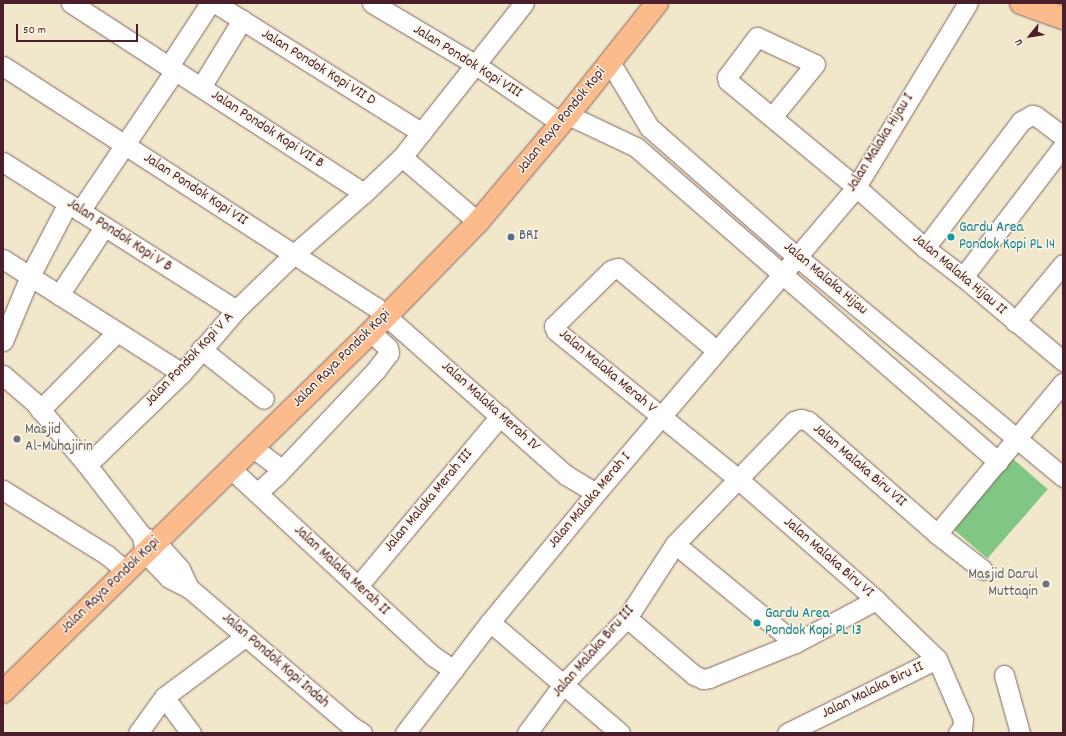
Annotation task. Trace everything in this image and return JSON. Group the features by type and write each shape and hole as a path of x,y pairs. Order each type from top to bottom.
{"main road":[{"name":"Jalan Raya Pondok Kopi","path":"3,692 126,571 148,544 230,468 371,332 478,222 565,119 656,3"},
{"path":"1021,3 1063,18"}],"street":[{"name":"Jalan Pondok Kopi VII B","path":"71,3 364,193"},
{"path":"3,341 30,276 74,207 125,144 210,3"},
{"name":"Jalan Pondok Kopi VII D","path":"215,3 422,133"},
{"name":"Jalan Pondok Kopi VIII","path":"372,3 565,119"},
{"name":"Jalan Pondok Kopi V A","path":"87,465 182,373 236,310 293,254 364,193 402,157 524,3"},
{"name":"Jalan Malaka Hijau I","path":"782,274 856,187 968,3"},
{"path":"200,87 242,20"},
{"name":"Jalan Malaka Hijau II","path":"772,116 815,64 757,37 726,78 856,187 925,248 963,277 1063,361"},
{"name":"Jalan Malaka Hijau","path":"610,62 650,127 796,256 1018,438 1063,477"},
{"name":"Jalan Pondok Kopi VII","path":"3,66 387,315"},
{"path":"925,248 1021,120 1032,115 1036,116 1063,136"},
{"name":"Jalan Malaka Hijau","path":"565,119 633,147 782,274 998,462"},
{"path":"633,147 650,127"},
{"path":"963,277 1063,146"},
{"path":"402,157 478,222"},
{"name":"Jalan Pondok Kopi V B","path":"3,162 104,228 236,310"},
{"path":"59,295 104,228"},
{"path":"3,258 182,373"},
{"path":"1015,322 1063,264"},
{"name":"Jalan Malaka Merah V","path":"660,418 556,331 555,324 611,270 618,268 716,350"},
{"name":"Jalan Malaka Merah I","path":"405,733 490,622 596,493 782,274"},
{"name":"Jalan Malaka Merah IV","path":"387,315 566,475 596,493"},
{"path":"40,410 117,332"},
{"path":"257,493 376,370 389,353 388,348 371,332"},
{"path":"201,349 264,399"},
{"path":"897,374 913,352"},
{"name":"Jalan Pondok Kopi Indah","path":"3,376 20,389 40,410 87,465 148,544 168,578 189,588 246,636 350,731"},
{"path":"937,534 1063,383"},
{"name":"Jalan Malaka Merah III","path":"358,586 500,416"},
{"name":"Jalan Malaka Biru VI","path":"660,418 738,479 876,600 937,659 963,719 965,730"},
{"name":"Jalan Malaka Biru VII","path":"738,479 794,421 801,419 808,421 937,534 983,570"},
{"path":"252,447 281,469"},
{"name":"Jalan Malaka Merah II","path":"230,468 433,656 454,670"},
{"name":"Jalan Malaka Biru III","path":"527,733 564,684 627,618 675,544 738,479"},
{"path":"5,496 107,555 126,571"},
{"path":"675,544 794,643"},
{"path":"627,618 694,675 703,679 709,678 794,643 876,600"},
{"path":"490,622 620,733"},
{"path":"140,732 164,698 246,636"},
{"name":"Jalan Malaka Biru II","path":"787,733 937,659"},
{"path":"1004,675 1020,733"},
{"path":"164,698 191,733"}],"green space":[{"path":"1013,459 1048,489 987,559 953,528"}],"place":[{"name":"BRI","path":"511,237"},
{"name":"Gardu Area Pondok Kopi PL 14","path":"951,237"},
{"name":"Masjid Al-Muhajirin","path":"17,439"},
{"name":"Masjid Darul Muttaqin","path":"1046,584"},
{"name":"Gardu Area Pondok Kopi PL 13","path":"757,623"}]}
